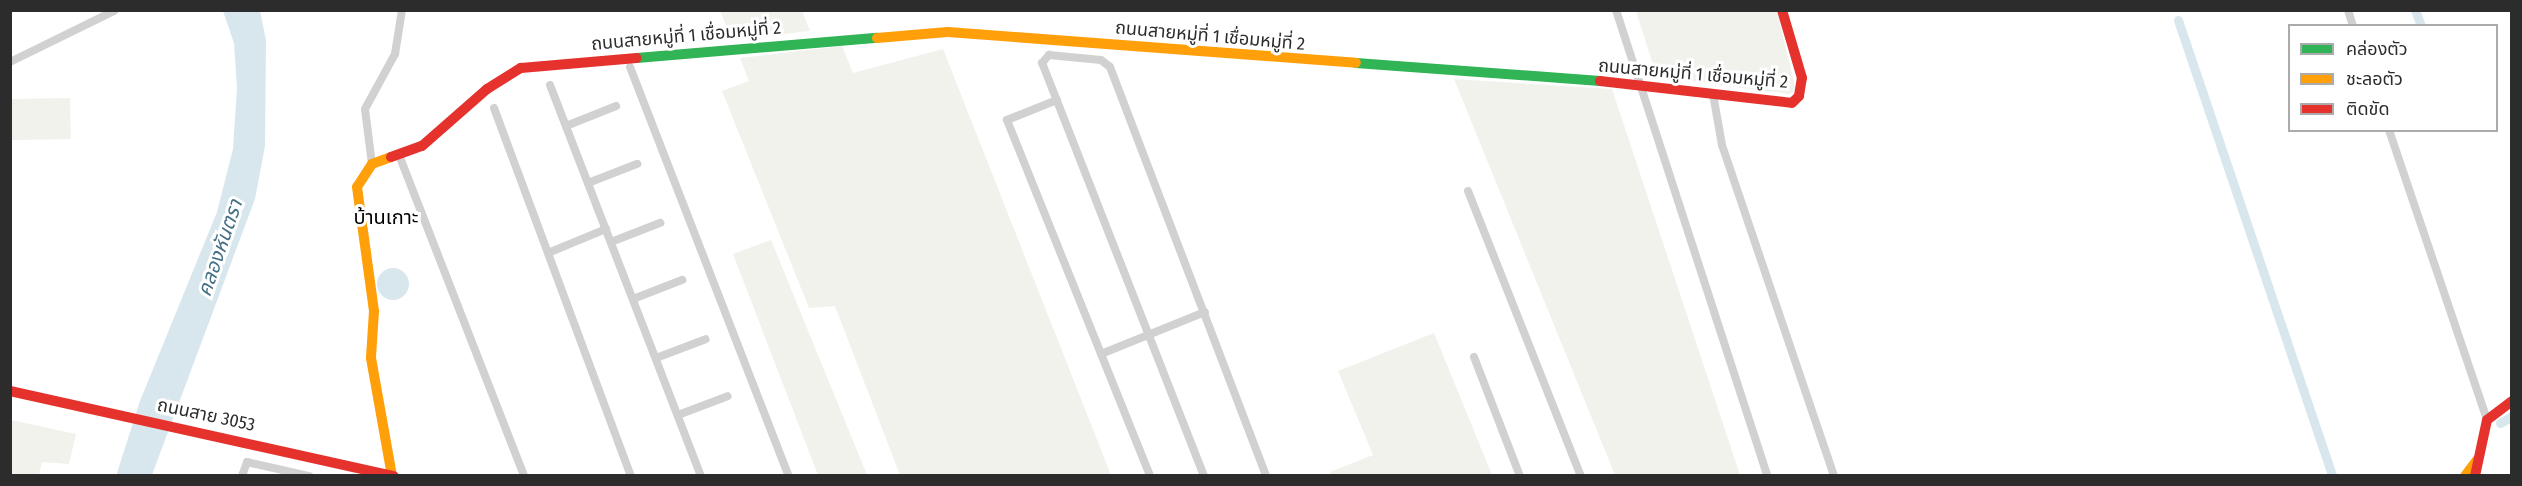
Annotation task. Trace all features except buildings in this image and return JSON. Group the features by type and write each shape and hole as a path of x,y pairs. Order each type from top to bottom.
{"street":[{"path":"392,475 371,358 374,311 355,196 372,164 365,109 394,54 402,10"},
{"path":"1616,10 1767,476"},
{"name":"ถนนสายหมู่ที่ 1 เชื่อมหมู่ที่ 2","path":"372,164 422,146 487,89 521,68 918,34 1031,37 1640,84 1792,103 1799,96 1802,78 1782,10"},
{"path":"10,62 114,11"},
{"path":"1204,476 1152,334 1057,100 1044,58 1101,60 1110,67 1266,476"},
{"path":"630,67 789,476"},
{"path":"550,85 701,476"},
{"path":"1713,94 1722,145 1834,476"},
{"path":"1057,100 1007,120 1150,476"},
{"path":"566,126 615,106"},
{"path":"495,108 631,476"},
{"path":"2390,132 2487,420 2475,476"},
{"path":"399,155 524,476"},
{"path":"588,183 637,164"},
{"path":"1468,190 1581,476"},
{"path":"611,242 660,223"},
{"path":"548,253 606,229"},
{"path":"633,298 682,280"},
{"path":"1101,354 1205,312"},
{"path":"656,358 706,339"},
{"path":"1474,357 1520,476"},
{"name":"ถนนสาย 3053","path":"10,391 202,430 392,475"},
{"path":"678,415 728,396"},
{"path":"2487,420 2511,400"},
{"path":"2465,476 2479,457"},
{"path":"242,476 247,462 309,476"}],"shaded area":[{"path":"720,11 802,11 810,31 732,40"},
{"path":"1636,11 1777,11 1796,91 1789,94 1657,77"},
{"path":"842,46 853,73 943,49 1111,475 900,475 835,306 809,308 722,91 749,81 740,58"},
{"path":"1454,79 1612,89 1740,475 1615,475"},
{"path":"70,98 71,139 12,140 11,99"},
{"path":"771,240 867,475 818,475 733,254"},
{"path":"1434,333 1492,475 1331,475 1330,472 1373,455 1338,371"},
{"path":"11,420 76,434 69,464 42,462 39,475 11,475"}],"water":[{"name":"คลองหันตรา","path":"223,11 260,11 266,40 265,146 255,199 152,475 116,476 140,401 217,212 233,149 237,88 234,43"},
{"path":"393,268 404,273 409,284 404,295 393,300 382,295 377,284 382,273"}],"waterway":[{"path":"2415,10 2420,24"},
{"path":"2178,20 2332,476"},
{"path":"2500,423 2512,416"}],"traffic: fast":[{"path":"637,58 877,38"},
{"path":"1356,63 1600,81"}],"traffic: slow":[{"path":"877,38 948,32 1356,63"},
{"path":"391,157 372,164 357,187 374,311 371,358 392,476"},
{"path":"2465,476 2477,460"}],"traffic: jam":[{"path":"1600,81 1792,103 1799,96 1802,78 1782,10"},
{"path":"391,157 422,146 487,89 521,68 637,58"},
{"path":"10,391 394,476"},
{"path":"2475,476 2487,420 2512,401"}],"district":[{"name":"บ้านเกาะ","path":"386,217"}]}
